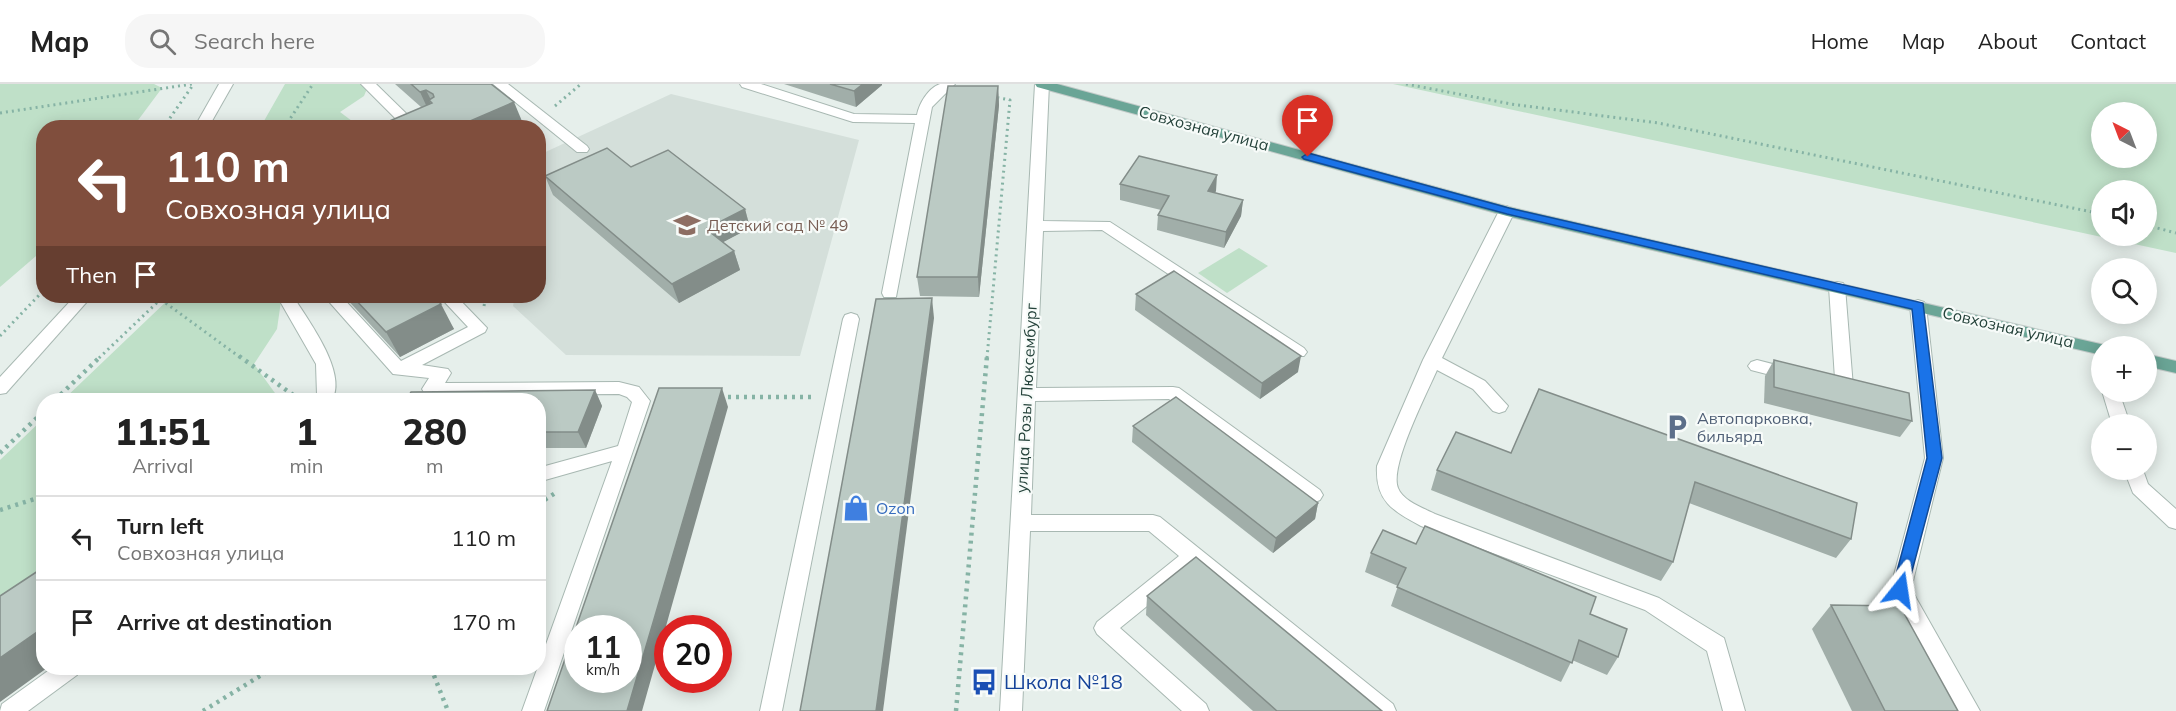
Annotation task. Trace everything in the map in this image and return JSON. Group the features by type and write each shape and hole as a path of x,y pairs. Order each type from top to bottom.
{"main road":[{"name":"Совхозная улица","path":"1042,84 1507,211 2091,346"},
{"path":"2157,363 2176,367"}],"street":[{"path":"206,120 226,84"},
{"path":"368,84 412,120"},
{"path":"747,84 853,118 922,119"},
{"path":"890,293 922,119 928,101 948,84"},
{"name":"улица Розы Люксембург","path":"1011,711 1042,84"},
{"path":"489,98 504,87 582,149"},
{"path":"546,124 549,121"},
{"path":"1507,211 1432,360 1387,466 1385,480 1390,493 1403,506 1428,520 1652,604 1716,645 1734,711"},
{"path":"1035,226 1105,225 1298,352"},
{"path":"1837,287 1844,387"},
{"path":"0,388 78,303"},
{"path":"289,303 325,364 326,393"},
{"path":"338,303 399,370 442,373 431,389 628,390 638,396 641,404 546,674"},
{"path":"399,370 479,328 454,303"},
{"path":"1918,306 1934,458 1900,590 1969,711"},
{"path":"771,711 851,318"},
{"path":"1432,360 1479,385 1499,406"},
{"path":"1757,366 1863,392"},
{"path":"1026,395 1173,393 1313,495"},
{"path":"546,473 624,451"},
{"path":"2137,480 2140,488 2176,521"},
{"path":"1020,523 1153,523 1385,711"},
{"path":"1194,556 1105,628 1198,711"},
{"path":"10,711 59,675"},
{"path":"533,711 546,675"}],"path":[{"path":"0,113 193,84"},
{"path":"168,120 193,84"},
{"path":"289,120 314,84"},
{"path":"549,121 581,84"},
{"path":"1406,84 1511,104 1658,123 2091,212"},
{"path":"956,711 1010,99 988,95"},
{"path":"2157,228 2176,233"},
{"path":"0,336 36,298"},
{"path":"62,393 157,303"},
{"path":"171,303 291,393"},
{"path":"719,396 835,397"},
{"path":"0,453 36,419"},
{"path":"0,510 36,499"},
{"path":"202,711 261,675"},
{"path":"434,675 448,711"}],"shaded area":[{"name":"Детский сад № 49","path":"671,94 859,140 800,356 566,355 513,306 514,303 546,303 546,152"}],"green space":[{"path":"0,84 154,84 162,88 138,120 36,120 36,256 0,287"},
{"path":"285,84 369,84 364,96 340,112 351,120 265,120"},
{"path":"1393,84 2176,84 2176,253 2144,246 2157,246 2157,180 2091,180 2091,235"},
{"path":"1239,248 1268,266 1227,293 1198,273"},
{"path":"165,303 281,303 277,329 254,364 275,393 70,393"},
{"path":"36,426 36,608 0,633 0,460"}],"building":[{"path":"411,84 491,84 514,102 472,120 392,120 432,103 429,100 434,97 433,94 426,90 420,92"},
{"path":"830,84 863,84 854,91"},
{"path":"948,86 998,86 978,277 917,277"},
{"path":"607,148 631,167 668,150 745,209 706,229 734,251 672,284 546,176"},
{"path":"1139,156 1217,175 1208,191 1243,200 1226,232 1158,215 1169,196 1120,184"},
{"path":"1174,271 1301,356 1262,383 1136,294"},
{"path":"932,298 876,711 800,711 876,299"},
{"path":"359,303 441,304 386,332"},
{"path":"1774,360 1909,393 1912,421 1774,387"},
{"path":"659,388 722,388 654,615 642,660 642,615 580,615"},
{"path":"1539,389 1857,503 1851,539 1695,482 1673,562 1437,470 1456,432 1511,453"},
{"path":"595,390 578,432 546,432 546,393 411,392"},
{"path":"1176,397 1318,503 1276,538 1133,426"},
{"path":"1425,526 1596,597 1590,614 1627,629 1618,657 1579,640 1572,663 1397,587 1406,568 1371,553 1383,530 1416,544"},
{"path":"1196,557 1382,711 1277,711 1147,596"},
{"path":"36,572 36,633 0,658 0,596"},
{"path":"1831,605 1900,606 1958,711 1885,711"},
{"path":"564,662 564,693 632,693 627,711 547,711"}],"place":[{"name":"Детский сад № 49","path":"687,225"},
{"name":"Автопарковка, бильярд","path":"1677,427"},
{"name":"Ozon","path":"856,508"},
{"name":"Школа №18","path":"984,682"}],"route":[{"path":"1308,157 1507,211 1918,306 1934,458 1900,590"}]}
